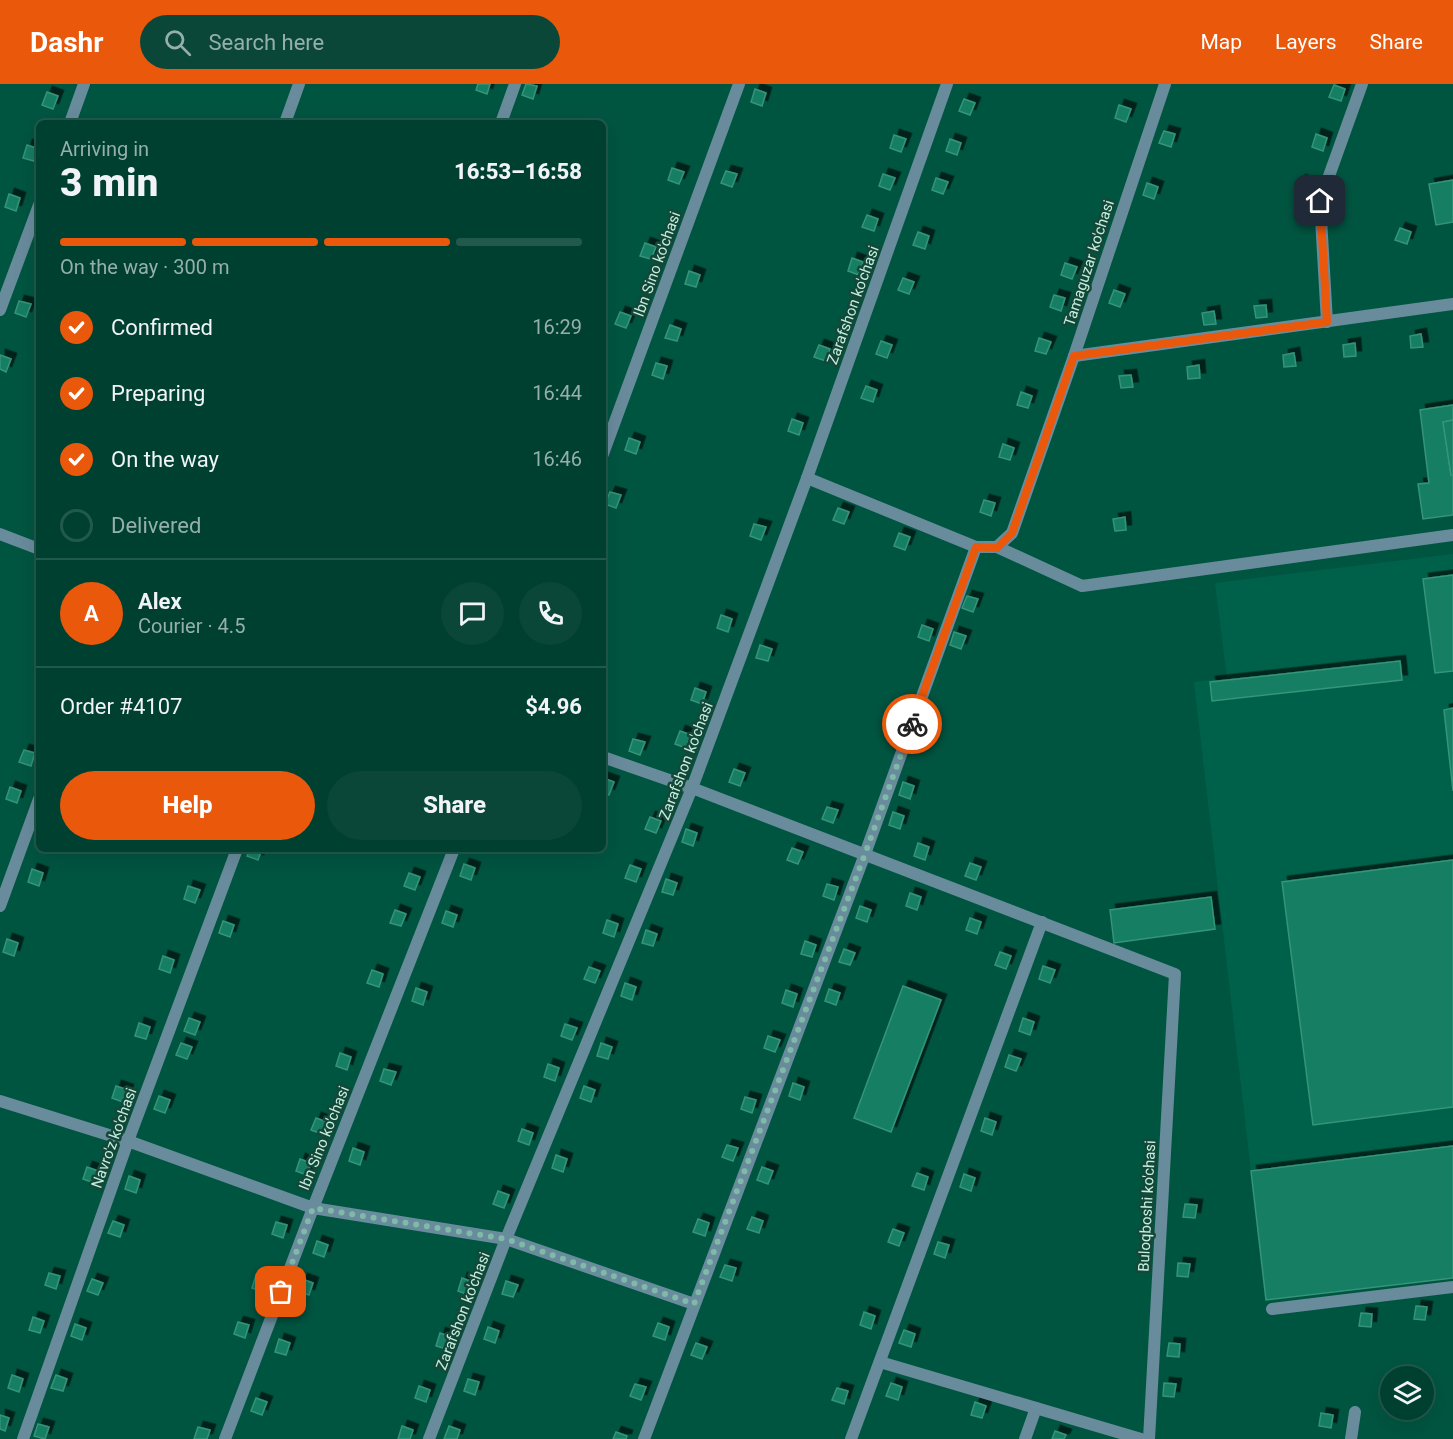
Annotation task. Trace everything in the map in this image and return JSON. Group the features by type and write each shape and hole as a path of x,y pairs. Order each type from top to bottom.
{"street":[{"path":"70,120 84,84"},
{"path":"286,120 299,84"},
{"path":"502,120 515,84"},
{"name":"Ibn Sino ko'chasi","path":"606,446 738,84"},
{"name":"Zarafshon ko'chasi","path":"429,1439 506,1239 692,788 807,478 947,84"},
{"name":"Tamaguzar ko'chasi","path":"997,548 1012,533 1165,84"},
{"path":"1327,322 1320,201 1362,84"},
{"path":"0,310 36,213"},
{"path":"1074,356 1453,304"},
{"path":"807,478 976,547 997,548 1082,586 1453,535"},
{"path":"0,534 36,548"},
{"path":"644,1439 865,854 976,547"},
{"path":"606,758 692,788 1042,922 851,1439"},
{"path":"0,906 36,807"},
{"name":"Navro'z ko'chasi","path":"23,1439 128,1141 236,852"},
{"name":"Ibn Sino ko'chasi","path":"225,1439 453,852"},
{"name":"Buloqboshi ko'chasi","path":"1042,922 1175,974 1149,1439"},
{"path":"0,1101 128,1141 313,1208 506,1239 694,1304"},
{"path":"1272,1309 1453,1287"},
{"path":"880,1362 1141,1439"},
{"path":"1025,1439 1036,1408"},
{"path":"1351,1439 1355,1412"}],"shaded area":[{"path":"1453,554 1453,1278 1266,1300 1194,682 1227,678 1215,583"}],"building":[{"path":"478,84 490,84 487,94 476,90"},
{"path":"526,84 537,86 533,99 522,95"},
{"path":"1334,85 1345,89 1341,101 1329,97"},
{"path":"755,89 766,93 762,106 751,102"},
{"path":"47,92 58,96 53,109 42,105"},
{"path":"964,99 975,103 970,115 959,111"},
{"path":"1119,105 1131,109 1126,122 1115,118"},
{"path":"1164,131 1175,134 1171,147 1159,143"},
{"path":"1316,134 1327,138 1323,151 1312,147"},
{"path":"894,135 906,139 901,152 890,148"},
{"path":"950,139 961,143 957,155 946,151"},
{"path":"27,145 36,148 34,161 23,158"},
{"path":"672,168 684,172 679,184 668,180"},
{"path":"726,171 737,174 732,187 721,183"},
{"path":"883,174 895,178 890,190 879,186"},
{"path":"936,178 948,182 943,194 932,190"},
{"path":"1300,180 1311,184 1307,196 1295,192"},
{"path":"1453,180 1453,222 1436,225 1429,184"},
{"path":"1147,183 1158,187 1154,199 1143,195"},
{"path":"9,194 20,198 16,211 5,207"},
{"path":"867,215 878,219 874,231 862,227"},
{"path":"1400,228 1411,232 1407,244 1395,240"},
{"path":"918,232 929,236 925,249 913,245"},
{"path":"645,243 656,247 651,259 640,256"},
{"path":"852,258 863,262 859,275 848,271"},
{"path":"1065,263 1077,267 1072,279 1061,275"},
{"path":"689,271 700,275 696,287 685,284"},
{"path":"903,278 914,282 909,294 898,290"},
{"path":"1114,290 1125,294 1120,307 1109,303"},
{"path":"1054,295 1065,298 1061,311 1050,307"},
{"path":"19,301 31,304 26,317 15,313"},
{"path":"1266,305 1267,317 1256,318 1254,306"},
{"path":"1214,311 1216,324 1204,325 1202,313"},
{"path":"620,312 631,316 626,328 615,324"},
{"path":"670,325 681,329 677,341 665,338"},
{"path":"1421,334 1423,347 1411,348 1410,336"},
{"path":"1039,338 1051,342 1046,354 1035,351"},
{"path":"881,341 892,345 887,358 876,354"},
{"path":"1355,343 1356,356 1344,357 1343,345"},
{"path":"819,345 830,349 826,361 814,357"},
{"path":"1294,353 1296,366 1284,367 1283,355"},
{"path":"0,355 11,359 6,372 0,369"},
{"path":"656,363 667,366 663,379 652,375"},
{"path":"1199,365 1200,378 1188,379 1187,367"},
{"path":"1131,375 1133,387 1121,388 1119,376"},
{"path":"866,386 877,390 873,402 861,398"},
{"path":"1021,392 1032,396 1028,408 1017,405"},
{"path":"1453,405 1453,420 1443,422 1451,475 1453,475 1453,515 1423,519 1418,484 1429,483 1420,410"},
{"path":"792,419 803,423 799,435 788,431"},
{"path":"1453,420 1453,475 1451,475 1443,422"},
{"path":"629,438 640,442 636,454 625,450"},
{"path":"1003,444 1014,448 1010,460 999,457"},
{"path":"610,492 621,495 616,508 606,504"},
{"path":"984,500 995,503 991,516 980,512"},
{"path":"838,508 849,512 844,524 833,520"},
{"path":"1125,517 1126,530 1115,531 1113,519"},
{"path":"754,524 766,527 761,540 750,536"},
{"path":"899,533 910,537 905,550 894,546"},
{"path":"1453,575 1453,671 1435,673 1423,579"},
{"path":"967,596 978,599 973,612 962,608"},
{"path":"721,615 732,619 728,632 717,628"},
{"path":"922,625 933,629 929,641 918,637"},
{"path":"954,632 966,636 961,649 950,645"},
{"path":"760,645 772,649 768,661 756,658"},
{"path":"1400,661 1402,680 1212,701 1210,682"},
{"path":"695,688 706,692 702,704 691,700"},
{"path":"893,704 905,708 900,721 889,717"},
{"path":"1453,708 1453,791 1444,710"},
{"path":"924,722 935,725 931,738 920,734"},
{"path":"680,731 691,735 686,748 675,744"},
{"path":"633,739 645,742 640,755 629,751"},
{"path":"24,750 35,753 31,766 19,762"},
{"path":"734,769 745,773 740,786 729,782"},
{"path":"606,779 614,782 609,795 606,794"},
{"path":"903,782 914,786 910,799 899,795"},
{"path":"10,787 21,791 17,803 6,799"},
{"path":"827,807 838,810 833,823 822,819"},
{"path":"893,812 904,816 900,829 889,825"},
{"path":"650,817 661,821 656,833 645,829"},
{"path":"686,829 697,833 693,846 682,842"},
{"path":"918,843 929,847 925,860 914,856"},
{"path":"792,848 803,852 798,864 787,860"},
{"path":"249,852 261,852 258,860 247,856"},
{"path":"1453,860 1453,1107 1313,1125 1282,882"},
{"path":"970,863 981,867 976,880 965,876"},
{"path":"464,864 475,868 471,880 460,876"},
{"path":"630,865 641,869 636,882 625,878"},
{"path":"32,869 43,873 39,886 28,882"},
{"path":"409,873 420,877 415,890 404,886"},
{"path":"666,879 677,883 673,895 662,892"},
{"path":"827,884 838,887 834,900 823,896"},
{"path":"188,886 200,890 195,903 184,899"},
{"path":"910,893 921,897 917,910 906,906"},
{"path":"1211,897 1215,929 1114,943 1110,910"},
{"path":"860,906 871,910 867,922 856,918"},
{"path":"395,910 406,914 401,926 390,923"},
{"path":"446,911 457,915 453,927 442,923"},
{"path":"970,918 981,922 977,934 966,930"},
{"path":"607,920 618,924 614,937 603,933"},
{"path":"223,921 234,925 230,937 219,933"},
{"path":"646,930 657,934 653,946 642,943"},
{"path":"7,939 18,943 14,956 3,952"},
{"path":"805,941 816,945 812,957 801,954"},
{"path":"844,949 855,953 850,965 839,962"},
{"path":"1000,952 1011,956 1006,969 995,965"},
{"path":"163,956 174,960 170,973 159,969"},
{"path":"1043,966 1055,970 1050,983 1039,979"},
{"path":"589,967 600,971 595,983 584,979"},
{"path":"372,970 383,974 379,987 367,983"},
{"path":"625,983 636,987 632,1000 621,996"},
{"path":"903,986 941,1000 891,1132 854,1118"},
{"path":"416,988 427,992 423,1005 412,1001"},
{"path":"829,989 840,993 836,1005 825,1001"},
{"path":"786,990 797,994 793,1007 782,1003"},
{"path":"189,1018 200,1022 195,1035 184,1031"},
{"path":"1023,1018 1034,1022 1030,1035 1019,1031"},
{"path":"139,1023 150,1027 146,1039 135,1036"},
{"path":"565,1024 577,1028 572,1040 561,1036"},
{"path":"768,1036 780,1040 775,1052 764,1048"},
{"path":"181,1043 192,1047 187,1059 176,1055"},
{"path":"601,1043 612,1047 608,1059 597,1056"},
{"path":"340,1053 351,1057 347,1070 336,1066"},
{"path":"1009,1055 1021,1059 1016,1071 1005,1067"},
{"path":"548,1064 559,1068 555,1081 544,1077"},
{"path":"384,1069 396,1072 391,1085 380,1081"},
{"path":"793,1083 804,1087 800,1100 789,1096"},
{"path":"116,1086 128,1090 123,1102 112,1098"},
{"path":"584,1086 595,1090 591,1102 580,1098"},
{"path":"159,1096 170,1100 165,1113 154,1109"},
{"path":"745,1097 756,1100 752,1113 741,1109"},
{"path":"316,1118 327,1122 322,1134 311,1130"},
{"path":"985,1118 996,1122 992,1135 981,1131"},
{"path":"522,1129 533,1133 529,1145 518,1141"},
{"path":"727,1145 738,1148 733,1161 722,1157"},
{"path":"1453,1146 1453,1278 1266,1300 1251,1171"},
{"path":"353,1148 364,1152 360,1165 349,1161"},
{"path":"556,1155 567,1159 563,1172 552,1168"},
{"path":"300,1159 311,1163 307,1175 296,1171"},
{"path":"87,1167 98,1171 94,1183 83,1179"},
{"path":"762,1167 773,1171 768,1184 757,1180"},
{"path":"917,1173 928,1177 924,1190 912,1186"},
{"path":"964,1174 975,1178 971,1191 960,1187"},
{"path":"129,1176 140,1180 136,1193 125,1189"},
{"path":"498,1191 509,1195 504,1208 493,1204"},
{"path":"1185,1204 1197,1205 1195,1218 1183,1217"},
{"path":"752,1217 763,1221 759,1233 747,1229"},
{"path":"698,1219 709,1223 705,1236 693,1232"},
{"path":"113,1221 124,1225 120,1237 108,1233"},
{"path":"276,1222 287,1225 283,1238 272,1234"},
{"path":"893,1229 904,1233 899,1246 888,1242"},
{"path":"317,1241 328,1245 324,1257 313,1253"},
{"path":"938,1242 949,1245 945,1258 934,1254"},
{"path":"1178,1263 1190,1264 1188,1277 1177,1276"},
{"path":"725,1265 736,1268 732,1281 720,1277"},
{"path":"49,1273 60,1276 56,1289 45,1285"},
{"path":"256,1275 267,1279 263,1292 252,1288"},
{"path":"462,1278 473,1282 469,1295 458,1291"},
{"path":"92,1279 103,1283 98,1295 87,1291"},
{"path":"302,1279 313,1283 309,1295 298,1291"},
{"path":"506,1281 518,1285 513,1297 502,1294"},
{"path":"1416,1306 1427,1307 1425,1320 1414,1319"},
{"path":"864,1312 875,1316 871,1329 860,1325"},
{"path":"1361,1313 1372,1314 1371,1327 1359,1326"},
{"path":"33,1317 44,1321 40,1333 29,1330"},
{"path":"238,1322 249,1325 245,1338 234,1334"},
{"path":"658,1323 669,1327 665,1340 653,1336"},
{"path":"75,1324 86,1328 82,1340 71,1336"},
{"path":"488,1327 499,1331 495,1343 484,1339"},
{"path":"904,1330 915,1334 911,1347 899,1343"},
{"path":"440,1333 451,1337 447,1349 436,1346"},
{"path":"279,1339 290,1343 286,1355 275,1352"},
{"path":"696,1343 707,1347 702,1359 691,1355"},
{"path":"1169,1343 1180,1344 1179,1357 1167,1356"},
{"path":"12,1375 23,1379 19,1392 8,1388"},
{"path":"56,1375 67,1379 63,1391 51,1388"},
{"path":"468,1379 479,1382 475,1395 464,1391"},
{"path":"891,1383 902,1387 898,1400 886,1396"},
{"path":"1164,1383 1176,1384 1174,1397 1163,1396"},
{"path":"635,1384 646,1387 641,1400 630,1396"},
{"path":"419,1386 430,1390 426,1402 415,1398"},
{"path":"837,1388 848,1391 844,1404 832,1400"},
{"path":"256,1398 267,1402 262,1415 251,1411"},
{"path":"975,1402 986,1406 982,1418 971,1415"},
{"path":"1321,1413 1333,1415 1331,1428 1319,1426"},
{"path":"0,1415 9,1418 5,1431 0,1429"},
{"path":"38,1424 49,1427 45,1439 34,1436"},
{"path":"402,1426 413,1430 410,1439 398,1439"},
{"path":"449,1426 460,1430 457,1439 444,1439"},
{"path":"198,1427 210,1430 207,1439 194,1439"},
{"path":"1055,1431 1066,1435 1064,1439 1052,1439"},
{"path":"616,1432 627,1436 626,1439 613,1439"}],"way so far":[{"path":"281,1292 313,1208 506,1239 694,1304 912,724"}],"route":[{"path":"912,724 976,547 997,548 1012,533 1074,356 1327,322 1320,201"}]}
